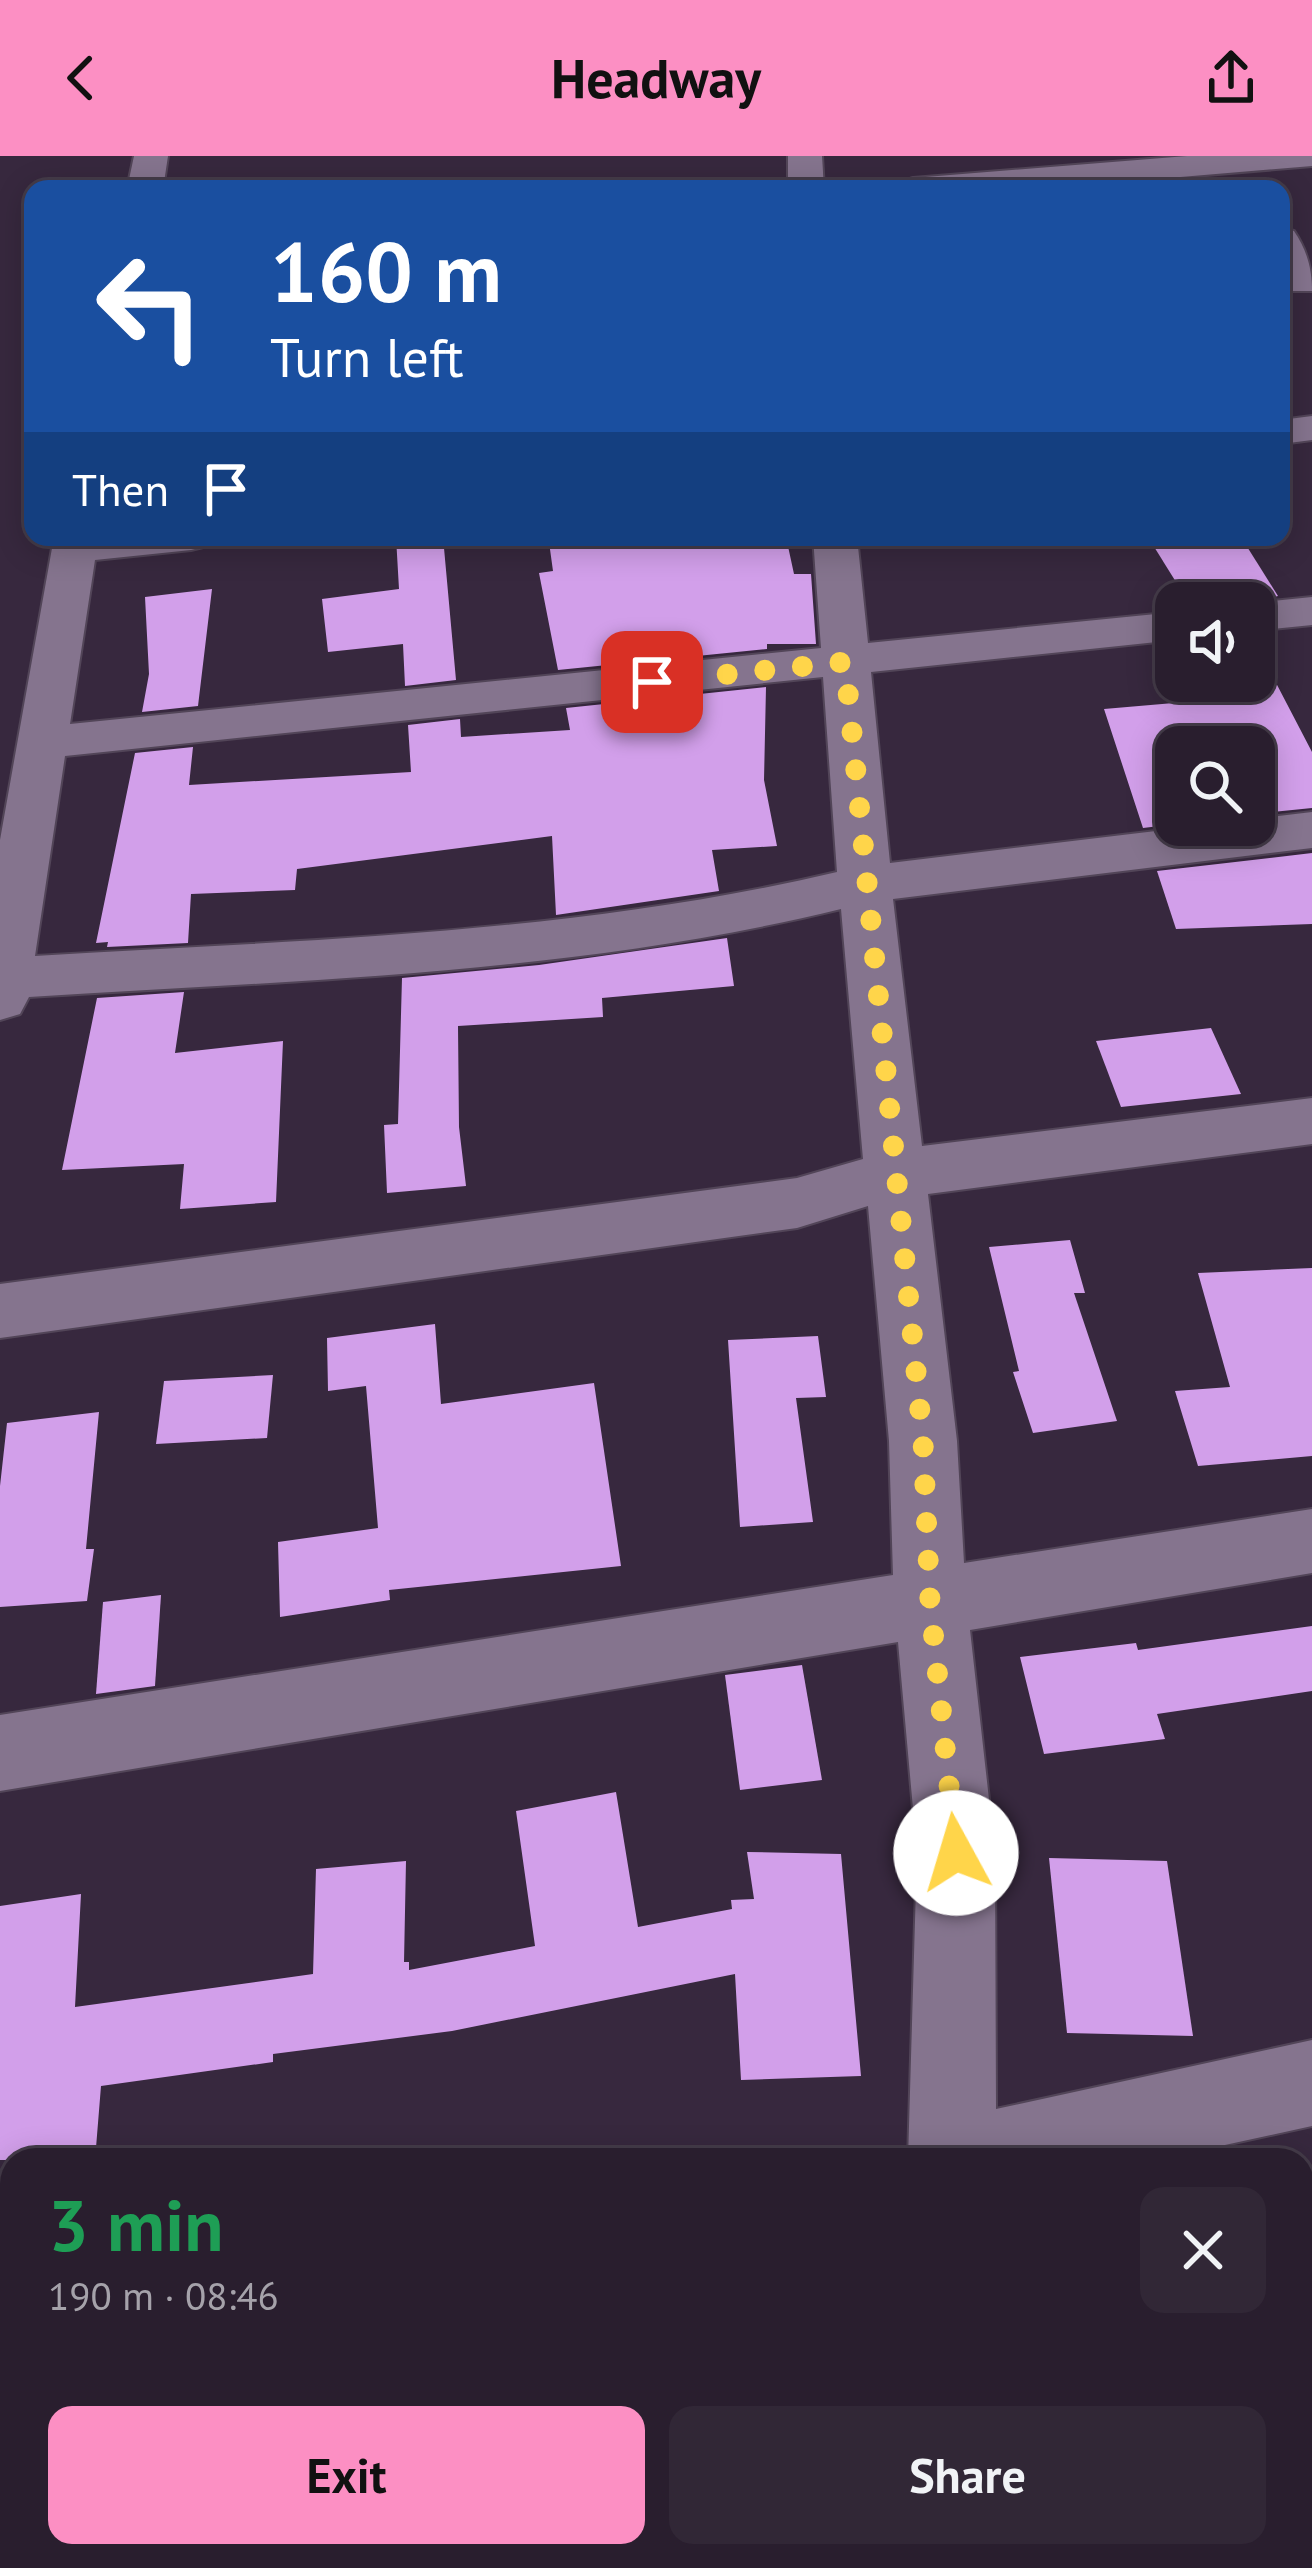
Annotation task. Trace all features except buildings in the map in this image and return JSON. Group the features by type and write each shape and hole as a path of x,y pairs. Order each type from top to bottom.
{"street":[{"path":"1066,180 1252,169 1312,156"},
{"path":"75,546 2,988 510,948 728,917 865,884 1312,830"},
{"path":"837,546 865,884 923,1441 930,1601 956,1853 956,2148"},
{"path":"1275,615 1312,611"},
{"path":"43,743 334,707 845,662 1155,628"},
{"path":"0,1311 796,1203 894,1174 1312,1120"},
{"path":"0,1754 1312,1540"},
{"path":"1012,2148 1312,2084"}],"route":[{"path":"652,682 845,662 923,1441 930,1601 956,1853"}]}
